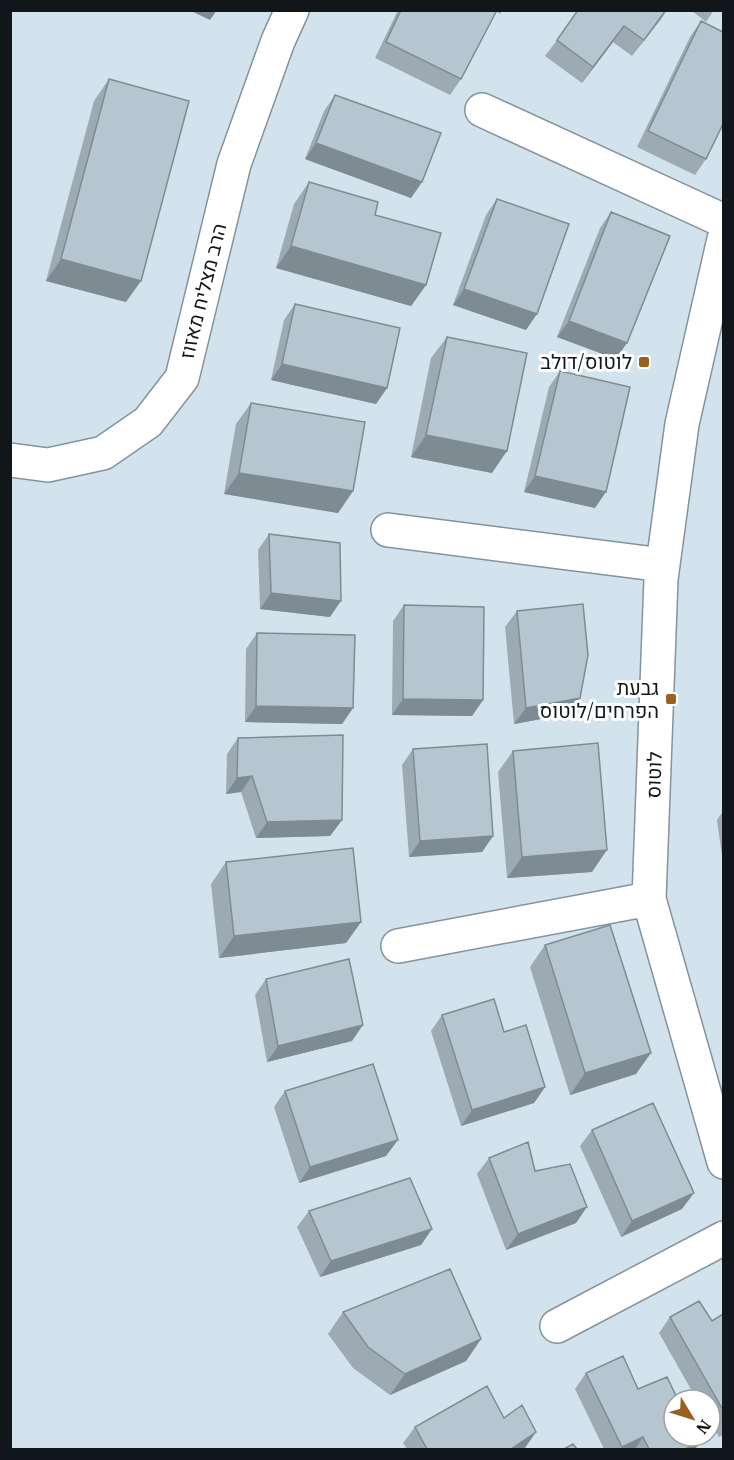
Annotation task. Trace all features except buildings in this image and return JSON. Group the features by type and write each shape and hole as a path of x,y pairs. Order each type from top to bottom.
{"street":[{"name":"הרב מצליח מאזוז","path":"10,460 48,465 103,453 148,422 182,378 234,164 278,40 292,10"},
{"path":"482,110 723,221"},
{"name":"לוטוס","path":"723,239 682,424 661,579 649,899 723,1162"},
{"path":"388,530 663,565"},
{"path":"398,946 649,899"},
{"path":"557,1326 723,1238"}],"place":[{"name":"לוטוס/דולב","path":"644,362"},
{"name":"גבעת הפרחים/לוטוס","path":"671,699"}]}
